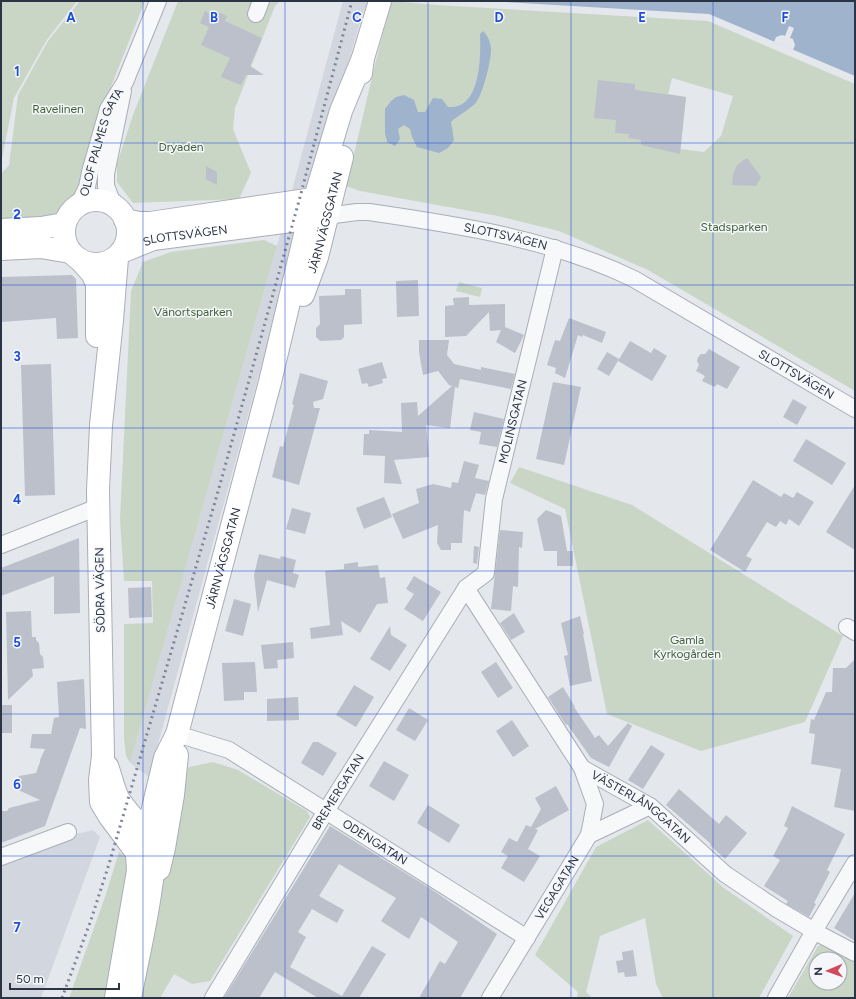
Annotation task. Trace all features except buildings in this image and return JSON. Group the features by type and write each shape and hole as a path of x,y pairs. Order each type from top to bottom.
{"street":[{"name":"OLOF PALMES GATA","path":"79,204 87,187 108,109 125,82 158,1"},
{"name":"JÄRNVÄGSGATAN","path":"138,871 165,758 177,734 270,382 321,207 341,111 363,58 380,1"},
{"name":"OLOF PALMES GATA","path":"119,212 106,186 106,174 125,82"},
{"path":"1,249 41,246 94,264 107,262 119,255 127,237 127,224 119,212 103,201 92,200 79,204 70,212 64,224 64,239 76,257"},
{"name":"SLOTTSVÄGEN","path":"119,255 153,239 321,207"},
{"name":"SLOTTSVÄGEN","path":"119,212 138,223 150,223 257,208 321,207 376,213 449,224 555,248 605,265 634,279 855,409"},
{"path":"1,230 41,228 64,224"},
{"name":"MOLINSGATAN","path":"466,588 486,573 494,499 555,248"},
{"name":"SÖDRA VÄGEN","path":"116,998 138,871 137,854 110,817 102,802 100,780 103,756 98,507 101,425 119,255"},
{"name":"SÖDRA VÄGEN","path":"76,257 92,273 97,284 101,425"},
{"path":"1,545 98,507"},
{"name":"VÄSTERLÅNGGATAN","path":"466,588 582,768 650,806 725,874 777,909 855,953"},
{"name":"BREMERGATAN","path":"213,998 326,811 466,588"},
{"name":"JÄRNVÄGSGATAN","path":"148,916 164,848 173,795 177,760 177,734"},
{"name":"ODENGATAN","path":"177,734 229,750 527,938"},
{"name":"SÖDRA VÄGEN","path":"103,756 117,796 146,836 152,848 154,868 148,916 130,998"},
{"name":"VEGAGATAN","path":"490,998 589,835 596,804 582,768"},
{"path":"589,835 650,806"},
{"path":"1,857 68,832"},
{"path":"776,998 855,863"}],"shaded area":[{"path":"343,1 368,1 362,16 292,254 149,777 130,763 277,246"},
{"path":"93,830 100,837 41,998 1,998 1,864 69,836"}],"green space":[{"path":"1,1 77,1 46,41 14,98 1,163"},
{"name":"Ravelinen","path":"80,1 145,1 93,132 79,192 51,217 1,220 1,174 9,165 18,95 48,41"},
{"name":"Dryaden","path":"178,1 280,1 275,6 235,108 233,129 251,173 239,199 133,203 117,182 117,164 133,115"},
{"name":"Stadsparken","path":"392,1 436,5 708,21 855,84 855,391 648,270 559,231 498,216 360,191 346,186","holes":["672,78 733,96 721,136 704,152 680,149 686,97 668,94"]},
{"name":"Vänortsparken","path":"264,240 277,246 130,763 126,756 124,738 124,624 153,623 152,581 124,581 120,519 131,291 143,262 171,252"},
{"path":"459,282 482,288 480,297 456,291"},
{"name":"Gamla Kyrkogården","path":"519,467 632,505 843,636 805,722 701,751 607,714 565,509 510,483"},
{"path":"213,762 238,770 307,811 310,817 210,981 192,984 174,974 160,998 138,998 179,783 189,767"},
{"path":"648,820 724,888 793,936 759,998 663,998 656,984 645,918 600,936 586,992 592,998 577,998 578,992 535,955 596,847"},
{"path":"119,852 131,862 107,998 69,998 106,894"},
{"path":"824,944 838,951 815,951 818,946"},
{"path":"848,956 855,960 855,998 788,998 808,963 808,991 848,991"}],"water":[{"path":"487,1 855,1 855,76 709,14"},
{"path":"483,31 490,43 491,48 489,67 479,97 475,103 451,122 454,140 448,148 439,153 417,147 410,129 404,125 398,129 400,139 395,146 387,142 385,133 385,109 396,97 404,95 414,100 418,112 425,112 433,98 442,99 448,107 459,106 467,100 473,91 477,80 480,56 480,34"}],"pier":[{"path":"789,26 794,28 790,38 793,39 795,45 793,50 774,42 776,37 782,35 785,36"}],"railway":[{"path":"62,998 91,920 109,864 217,495 299,201 352,1"}]}
